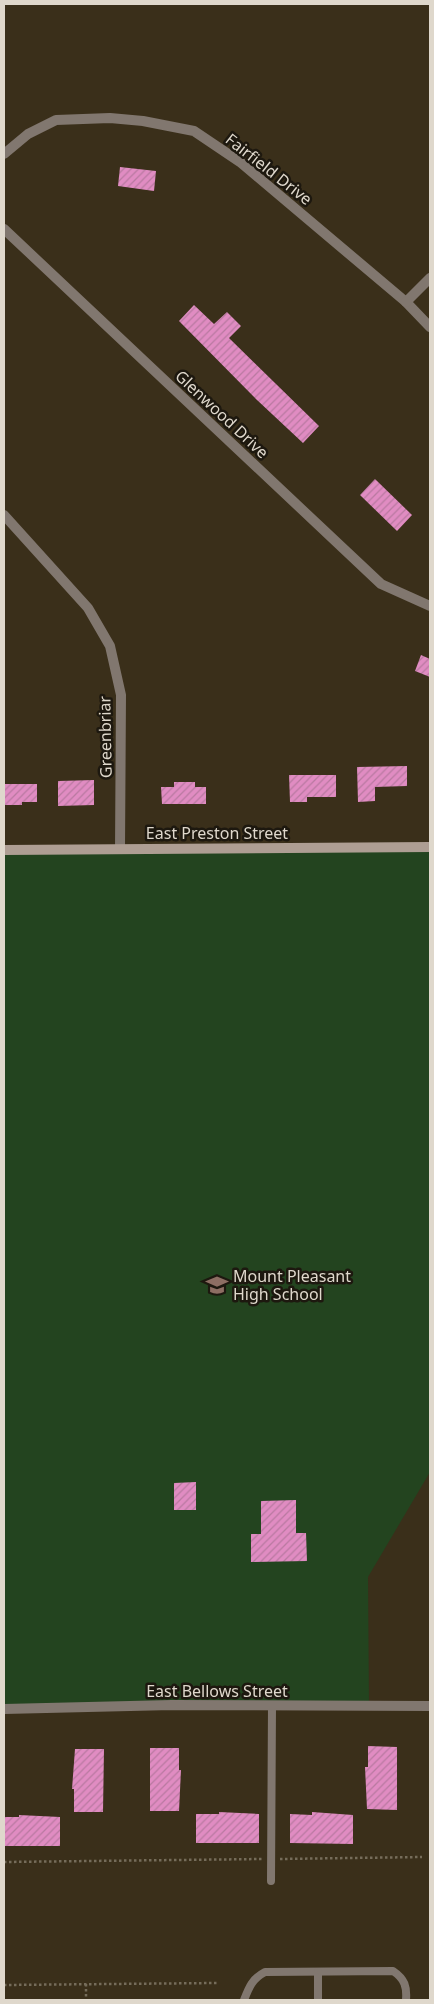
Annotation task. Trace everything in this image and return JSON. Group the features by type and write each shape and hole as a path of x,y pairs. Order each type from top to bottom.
{"street":[{"name":"Fairfield Drive","path":"4,154 28,134 56,120 110,118 143,121 194,132 240,162 406,302 430,327"},
{"name":"Glenwood Drive","path":"4,229 381,584 430,606"},
{"path":"406,302 430,278"},
{"name":"Greenbriar","path":"4,515 88,608 110,646 121,695 120,849"},
{"name":"East Preston Street","path":"4,850 430,847"},
{"name":"East Bellows Street","path":"4,1709 172,1706 430,1706"}],"lane":[{"path":"271,1881 272,1706"},
{"path":"244,2000 255,1978 265,1972 394,1971 406,1984 406,2000"},
{"path":"318,1972 318,2000"}],"path":[{"path":"4,1862 422,1857"},
{"path":"4,1985 217,1983"},
{"path":"86,1984 86,2000"}],"green space":[{"name":"Mount Pleasant High School","path":"430,847 430,1472 368,1577 369,1706 4,1709 4,850"}],"building":[{"path":"120,167 156,171 154,191 118,186"},
{"path":"194,305 214,324 227,312 241,326 229,338 319,426 303,443 257,400 179,321"},
{"path":"375,479 412,515 397,531 360,495"},
{"path":"421,655 430,659 430,677 415,671"},
{"path":"407,766 407,786 375,787 375,801 358,802 357,767"},
{"path":"289,775 336,775 336,797 307,797 307,802 290,802"},
{"path":"94,780 94,805 58,806 58,781"},
{"path":"174,782 195,782 195,787 206,787 206,804 162,804 161,787 174,787"},
{"path":"4,784 37,784 37,802 22,802 22,805 4,805"},
{"path":"196,1482 196,1510 174,1510 174,1483"},
{"path":"296,1500 296,1533 306,1533 307,1561 251,1562 251,1534 261,1534 261,1501"},
{"path":"368,1746 397,1747 397,1810 367,1809 365,1767 368,1767"},
{"path":"150,1748 179,1748 179,1770 181,1770 179,1811 150,1811"},
{"path":"75,1749 104,1749 103,1812 74,1812 74,1789 72,1789"},
{"path":"219,1812 259,1814 259,1843 196,1843 196,1814 219,1814"},
{"path":"312,1812 353,1815 353,1844 290,1843 290,1814 312,1815"},
{"path":"19,1815 60,1817 60,1846 4,1846 4,1817 19,1817"}],"place":[{"name":"Mount Pleasant High School","path":"217,1285"}]}
